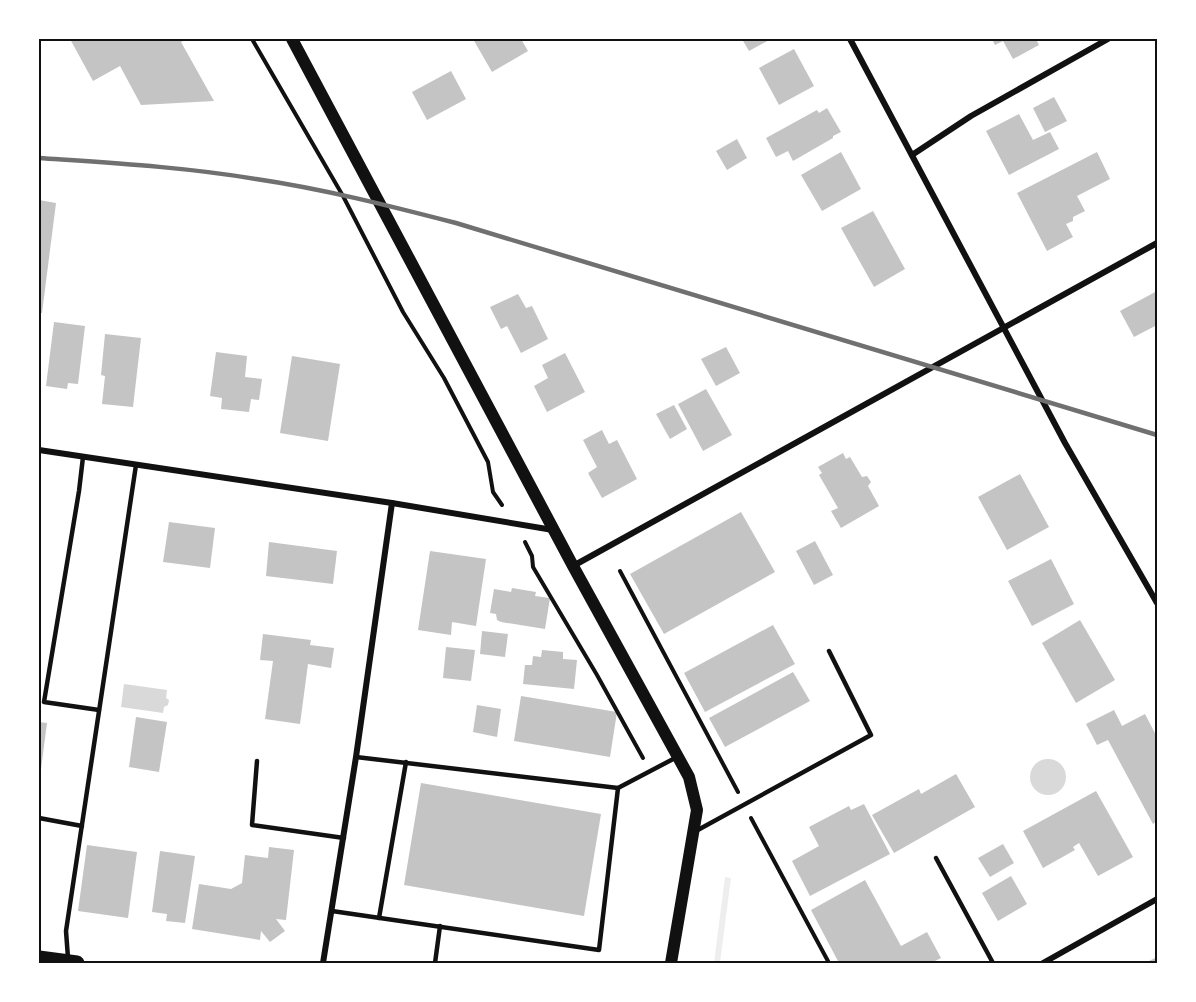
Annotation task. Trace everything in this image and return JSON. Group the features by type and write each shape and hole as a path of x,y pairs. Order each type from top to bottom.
{"main road":[{"path":"292,39 573,566 689,777 698,810 671,963"},
{"path":"39,958 71,963"}],"street":[{"path":"850,39 1065,443 1157,603"},
{"path":"912,155 971,116 1108,39"},
{"path":"573,566 1157,243"},
{"path":"39,450 392,503 554,530"},
{"path":"324,963 392,503"},
{"path":"1043,963 1157,899"}],"lane":[{"path":"83,457 44,702 99,710"},
{"path":"71,963 66,931 136,465"},
{"path":"694,832 871,735 829,651"},
{"path":"356,757 618,788 679,757"},
{"path":"257,760 252,825 344,838"},
{"path":"379,918 406,762"},
{"path":"332,911 598,950 618,788"},
{"path":"39,818 82,825"},
{"path":"936,858 993,963"},
{"path":"435,963 440,926"}],"path":[{"path":"252,39 343,196 403,312 444,378 488,462 494,492"},
{"path":"526,544 532,556 533,567 644,760"},
{"path":"620,571 829,963"}],"shaded area":[{"path":"124,684 167,690 168,705 164,707 163,713 121,707"},
{"path":"1048,759 1061,764 1066,777 1061,790 1048,795 1035,790 1030,777 1035,764"},
{"path":"725,877 731,878 720,963 714,963"}],"building":[{"path":"70,39 186,39 181,42 214,101 141,105 120,66 93,81"},
{"path":"473,39 521,39 528,51 492,72"},
{"path":"742,39 771,39 749,51"},
{"path":"992,39 1036,39 1039,45 1013,59 1003,41 995,45"},
{"path":"794,49 814,86 779,105 759,68"},
{"path":"451,71 466,99 427,120 412,92"},
{"path":"1054,97 1067,121 1045,132 1033,108"},
{"path":"827,108 841,132 793,161 788,151 776,157 766,138 817,110 819,113"},
{"path":"1019,114 1033,140 1050,132 1059,149 1009,175 986,131"},
{"path":"737,139 747,158 727,170 716,151"},
{"path":"841,152 861,189 822,211 801,175"},
{"path":"1097,152 1110,179 1077,196 1085,211 1073,217 1073,221 1066,224 1073,237 1047,251 1017,193"},
{"path":"39,200 56,203 42,313 39,313"},
{"path":"873,211 905,269 874,287 841,228"},
{"path":"1157,291 1157,325 1134,337 1120,311"},
{"path":"518,294 526,308 532,306 548,339 521,353 507,326 501,329 490,307"},
{"path":"54,322 85,326 78,384 68,383 67,389 46,386"},
{"path":"105,334 141,338 133,407 102,404 105,376 101,375"},
{"path":"726,347 740,373 716,386 701,359"},
{"path":"216,352 247,356 245,377 262,379 259,400 251,399 249,412 221,409 222,398 210,396"},
{"path":"565,353 585,392 547,412 534,386 548,378 542,365"},
{"path":"292,356 340,364 328,441 280,433"},
{"path":"706,389 732,435 703,451 678,404"},
{"path":"674,405 687,429 670,439 656,414"},
{"path":"602,430 609,444 617,440 637,479 602,498 588,473 597,467 583,440"},
{"path":"843,453 846,459 850,457 862,477 867,476 871,482 868,486 879,506 841,528 831,511 838,508 819,475 822,473 818,467"},
{"path":"1020,474 1049,527 1007,550 978,497"},
{"path":"741,512 775,572 664,634 630,574"},
{"path":"169,522 215,528 210,568 163,562"},
{"path":"815,541 833,575 814,585 796,551"},
{"path":"269,542 337,551 333,584 266,576"},
{"path":"430,551 486,559 476,626 452,622 451,635 418,630"},
{"path":"1051,559 1074,604 1032,626 1008,581"},
{"path":"512,588 536,592 535,596 550,598 545,629 501,622 497,620 496,614 490,613 494,589 511,592"},
{"path":"1080,620 1115,680 1076,703 1042,643"},
{"path":"773,625 795,664 705,712 684,673"},
{"path":"482,631 508,634 505,657 480,654"},
{"path":"263,634 311,640 310,645 334,648 331,668 308,664 300,724 265,719 273,661 260,660"},
{"path":"446,647 475,650 471,681 443,678"},
{"path":"542,650 563,652 563,659 577,660 574,689 523,684 525,665 532,665 533,656 541,657"},
{"path":"793,672 810,701 725,747 709,718"},
{"path":"521,696 617,712 610,757 514,741"},
{"path":"477,705 501,709 497,737 473,732"},
{"path":"1114,710 1122,726 1145,714 1157,737 1157,821 1153,824 1108,740 1097,745 1086,724"},
{"path":"136,717 167,722 159,772 129,767"},
{"path":"39,722 47,723 40,777 39,776"},
{"path":"956,774 975,807 894,853 872,815 919,789 921,794"},
{"path":"421,783 601,814 584,916 404,885"},
{"path":"1096,791 1133,857 1098,876 1079,843 1073,847 1075,850 1043,868 1023,831"},
{"path":"864,804 890,854 810,896 792,861 819,846 809,827 849,806 851,810"},
{"path":"1003,844 1014,863 990,877 978,858"},
{"path":"87,845 137,852 128,918 78,911"},
{"path":"269,847 294,850 286,920 276,919 285,931 270,942 261,931 260,940 192,929 199,884 231,889 242,883 245,855 268,858"},
{"path":"160,851 195,856 185,923 166,921 167,914 152,912"},
{"path":"1011,876 1027,904 998,921 982,893"},
{"path":"865,880 901,946 927,932 941,958 931,963 839,963 811,910"},
{"path":"1157,957 1157,963 1145,963"}],"railway":[{"path":"39,158 202,171 281,183 406,210 456,223 1157,435"}]}
